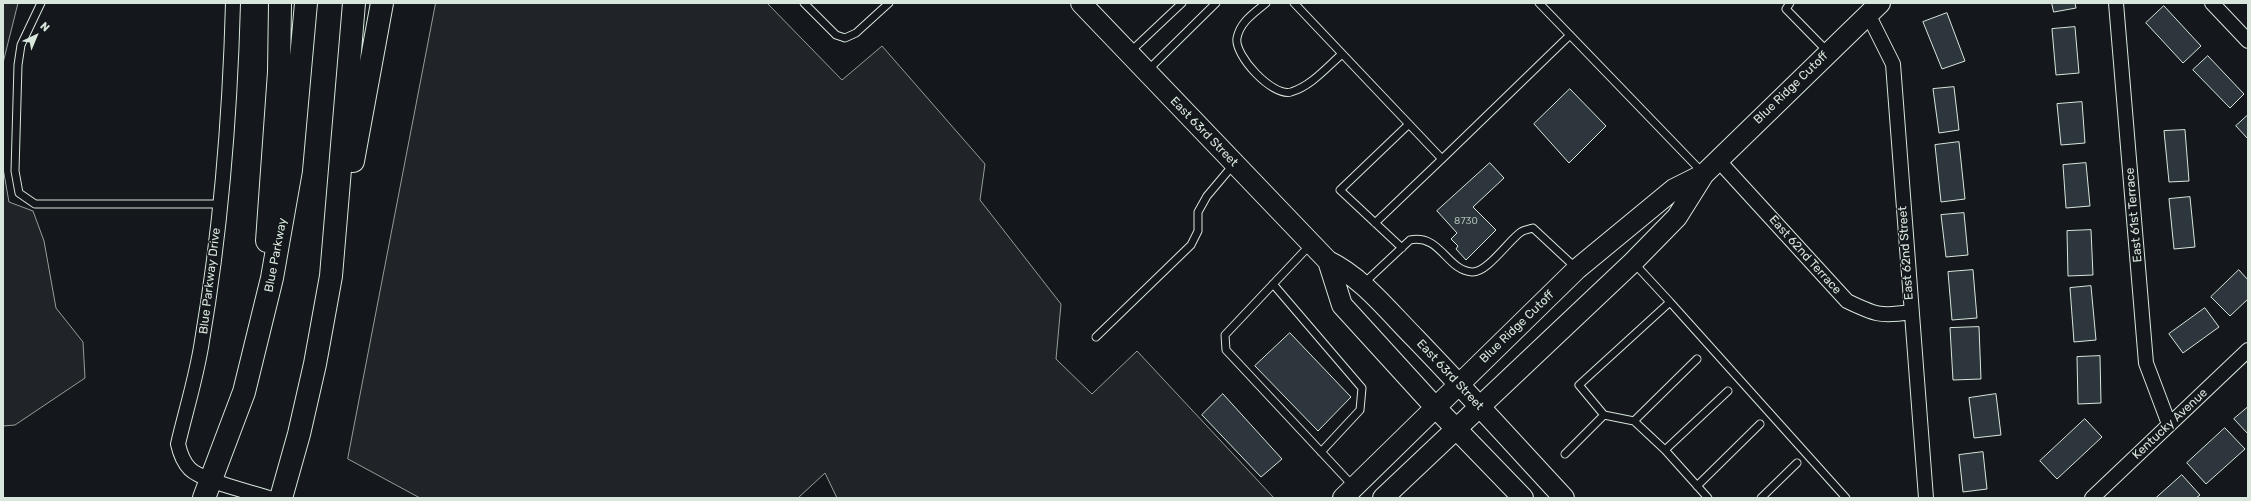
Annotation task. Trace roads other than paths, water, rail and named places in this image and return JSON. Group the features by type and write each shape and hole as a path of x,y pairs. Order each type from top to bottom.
{"highway":[{"path":"265,309 268,220 279,72 280,3"},
{"name":"Blue Parkway","path":"208,489 244,392 265,309 291,170 306,3"},
{"path":"330,276 354,3"},
{"path":"281,498 301,427 315,364 330,276 382,3"}],"main road":[{"name":"East 63rd Street","path":"1081,3 1328,261 1343,269 1363,284 1459,384 1564,498"},
{"name":"Blue Ridge Cutoff","path":"1383,498 1633,262 1677,217 1704,174 1874,8"},
{"name":"Blue Ridge Cutoff","path":"1349,492 1577,269 1674,189 1704,174"},
{"name":"East 63rd Street","path":"1328,261 1342,305 1435,407 1524,498"}],"street":[{"name":"Blue Parkway Drive","path":"234,3 230,99 220,204 202,342 178,444 181,456 190,470 208,489 269,498"},
{"name":"East 61st Terrace","path":"2116,3 2146,363 2168,424"},
{"path":"2212,3 2248,41"},
{"name":"East 62nd Street","path":"1874,8 1893,64 1910,312 1926,498"},
{"name":"East 62nd Terrace","path":"1718,160 1847,301 1874,314 1889,315 1910,312"},
{"name":"Kentucky Avenue","path":"2092,498 2168,424 2248,350"}],"lane":[{"path":"41,3 21,45 18,65 15,171 19,193 35,204 220,204"},
{"path":"804,3 836,34 845,38 856,33 889,3"},
{"path":"1129,53 1182,3"},
{"path":"1146,72 1216,3"},
{"path":"1266,3 1240,28 1237,40 1243,58 1274,89 1289,92 1310,83 1342,54"},
{"path":"1294,3 1442,159"},
{"path":"1539,3 1704,174"},
{"path":"1790,3 1786,10 1828,52"},
{"path":"1375,223 1570,34"},
{"path":"1402,248 1340,190 1409,124"},
{"path":"1096,337 1191,245 1198,231 1198,212 1207,196 1234,164"},
{"path":"1363,284 1410,240 1420,238 1437,246 1455,265 1472,272 1481,270 1522,232 1533,228 1577,269"},
{"path":"1311,244 1225,335 1226,350 1321,452 1349,492"},
{"path":"1633,262 1846,498"},
{"path":"1273,284 1362,388 1360,410 1321,452"},
{"path":"1670,302 1579,385 1604,415 1634,421 1665,450 1708,498"},
{"path":"1634,421 1697,359"},
{"path":"1665,450 1728,391"},
{"path":"1565,454 1604,415"},
{"path":"1697,486 1760,424"},
{"path":"1761,498 1797,463"}]}
